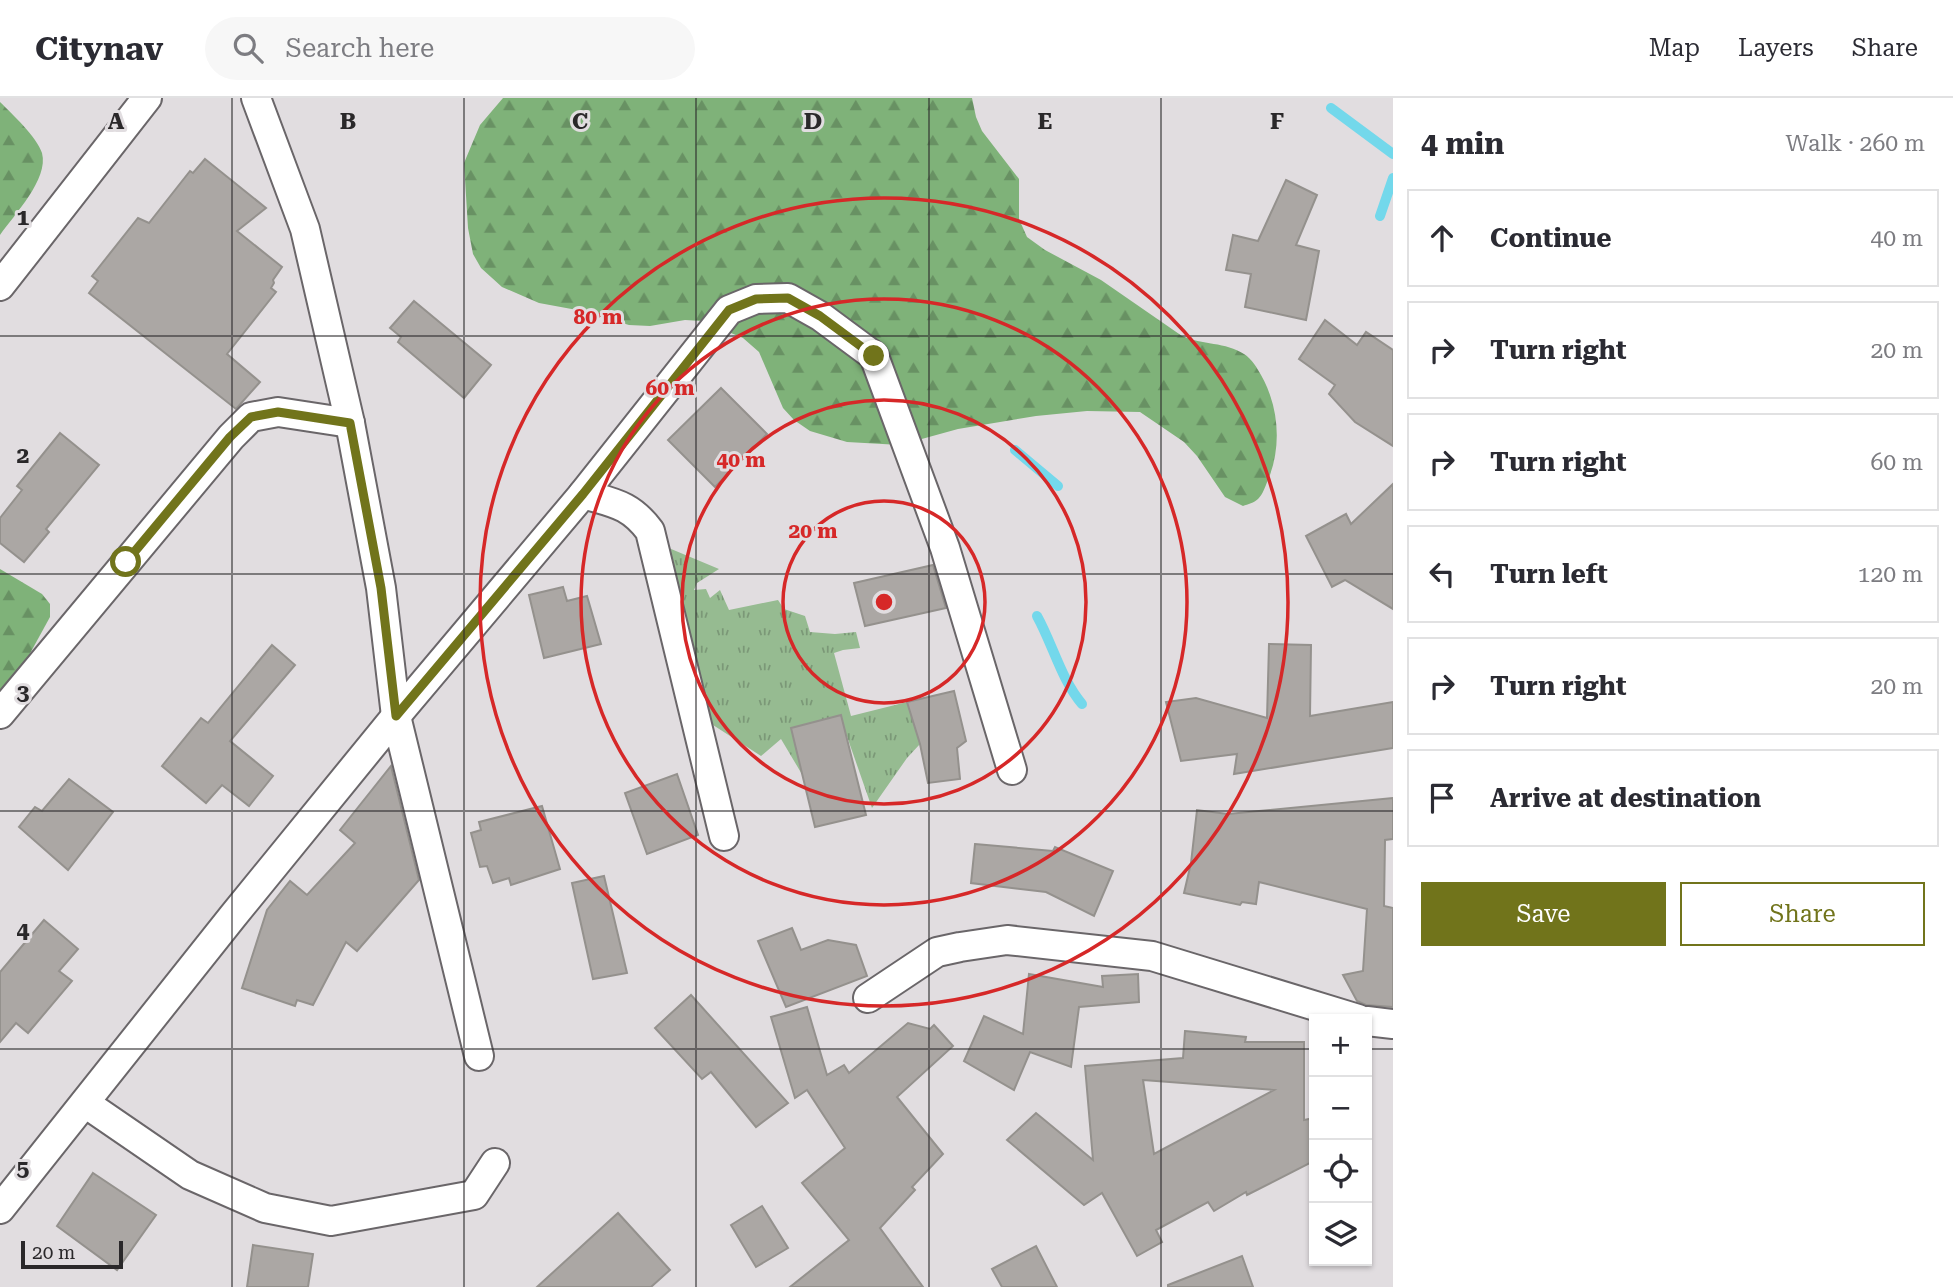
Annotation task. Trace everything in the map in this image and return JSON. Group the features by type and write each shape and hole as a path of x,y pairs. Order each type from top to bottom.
{"street":[{"path":"0,286 147,98"},
{"path":"256,98 304,229 350,423 381,588 396,716 479,1056"},
{"path":"0,1209 396,716 583,494 729,310 756,299 788,298 820,316 874,356 945,548 1012,770"},
{"path":"0,714 230,437 251,417 278,412 350,423"},
{"path":"583,494 625,507 640,518 650,531 724,836"},
{"path":"867,998 937,952 1007,940 1152,956 1341,1014"},
{"path":"1372,1022 1393,1024"},
{"path":"85,1102 190,1175 265,1208 331,1221 474,1195 495,1163"}],"green space":[{"path":"503,98 972,98 982,131 1019,179 1019,219 1027,237 1045,250 1101,280 1182,336 1237,350 1254,364 1272,400 1277,440 1263,493 1243,506 1225,497 1184,442 1140,412 1087,411 1036,416 958,429 900,445 847,442 810,431 794,420 783,408 759,352 743,338 702,321 685,320 650,326 629,325 577,310 539,303 502,287 481,268 473,254 468,228 464,163 480,125"},
{"path":"0,102 35,140 42,153 43,163 29,196 0,235"},
{"path":"652,541 719,569 697,583 694,590 706,589 710,598 720,590 729,610 778,600 784,609 805,616 810,632 856,632 860,648 834,653 851,716 907,702 920,744 872,808 843,725 830,732 809,723 791,728 803,776 781,739 761,756 713,725"},
{"path":"0,569 42,594 50,604 50,617 16,679 0,693"}],"building":[{"path":"205,159 266,208 237,231 282,267 271,288 276,292 227,354 260,382 236,409 89,293 98,281 92,276 138,218 149,223 190,171 193,173"},
{"path":"1286,180 1317,195 1296,245 1319,251 1306,320 1245,307 1251,274 1226,270 1233,235 1258,241"},
{"path":"414,301 491,365 464,398 398,342 401,337 390,328"},
{"path":"1325,320 1357,345 1366,332 1393,350 1393,446 1355,422 1329,394 1335,385 1299,359"},
{"path":"721,388 767,434 715,487 668,440"},
{"path":"60,433 99,465 46,529 49,532 24,562 0,543 0,518 22,490 17,486"},
{"path":"1393,484 1393,609 1345,580 1332,587 1306,536 1346,514 1351,524"},
{"path":"933,565 946,608 865,626 854,583"},
{"path":"563,587 567,601 587,596 601,644 544,658 529,595"},
{"path":"1269,644 1311,645 1310,716 1393,702 1393,748 1234,774 1237,754 1181,761 1166,702 1196,698 1267,718"},
{"path":"272,645 295,665 230,741 273,776 249,806 222,785 206,803 162,766 201,718 208,723"},
{"path":"954,691 966,741 957,748 960,779 928,783 907,702"},
{"path":"841,715 866,815 815,827 791,728"},
{"path":"391,766 419,880 357,951 346,942 313,1005 297,1000 295,1006 242,988 267,910 290,881 307,895 355,843 340,830"},
{"path":"677,774 698,835 647,854 625,793"},
{"path":"69,779 113,812 68,870 19,827 35,807 42,811"},
{"path":"1393,798 1393,839 1385,840 1384,906 1393,908 1393,1007 1366,1005 1357,1001 1343,975 1363,971 1367,909 1259,882 1256,904 1242,902 1240,905 1184,893 1191,863 1197,810 1228,814"},
{"path":"542,806 560,869 511,885 509,878 493,883 487,866 480,867 471,833 481,830 479,822"},
{"path":"975,844 1053,851 1055,847 1113,871 1094,916 1046,892 971,883"},
{"path":"604,876 627,973 593,979 572,883"},
{"path":"44,920 78,949 59,971 72,981 28,1033 16,1023 0,1042 0,972"},
{"path":"792,928 801,950 828,940 856,945 867,976 786,1007 758,941"},
{"path":"1029,974 1103,987 1102,976 1138,974 1139,1002 1079,1007 1071,1067 1030,1052 1014,1090 964,1061 984,1016 1023,1034"},
{"path":"691,995 788,1103 756,1127 711,1072 702,1079 655,1028"},
{"path":"807,1007 827,1075 844,1065 849,1073 908,1023 930,1029 934,1025 953,1046 897,1097 943,1154 912,1187 915,1190 880,1228 923,1287 790,1287 849,1240 802,1183 845,1148 807,1090 795,1098 771,1017"},
{"path":"1185,1031 1246,1037 1245,1042 1304,1042 1304,1120 1309,1119 1309,1164 1247,1195 1246,1192 1214,1211 1208,1202 1156,1230 1162,1242 1137,1256 1102,1193 1084,1205 1007,1140 1036,1113 1093,1160 1085,1066 1183,1058","holes":["1143,1080 1274,1090 1154,1154"]},
{"path":"93,1173 156,1215 117,1270 57,1226"},
{"path":"762,1206 788,1248 756,1267 731,1225"},
{"path":"618,1213 670,1270 651,1287 537,1287"},
{"path":"253,1245 313,1254 308,1287 247,1287"},
{"path":"1036,1246 1057,1287 1002,1287 992,1269"},
{"path":"1242,1256 1253,1287 1168,1287 1168,1285"}],"waterway":[{"path":"1331,108 1393,154"},
{"path":"1380,216 1393,178"},
{"path":"1015,450 1058,486"},
{"path":"1037,616 1063,673 1082,704"}],"route":[{"path":"126,562 230,437 251,417 278,412 350,423 381,588 396,716 583,494 729,310 756,299 788,298 820,316 874,356"}]}
